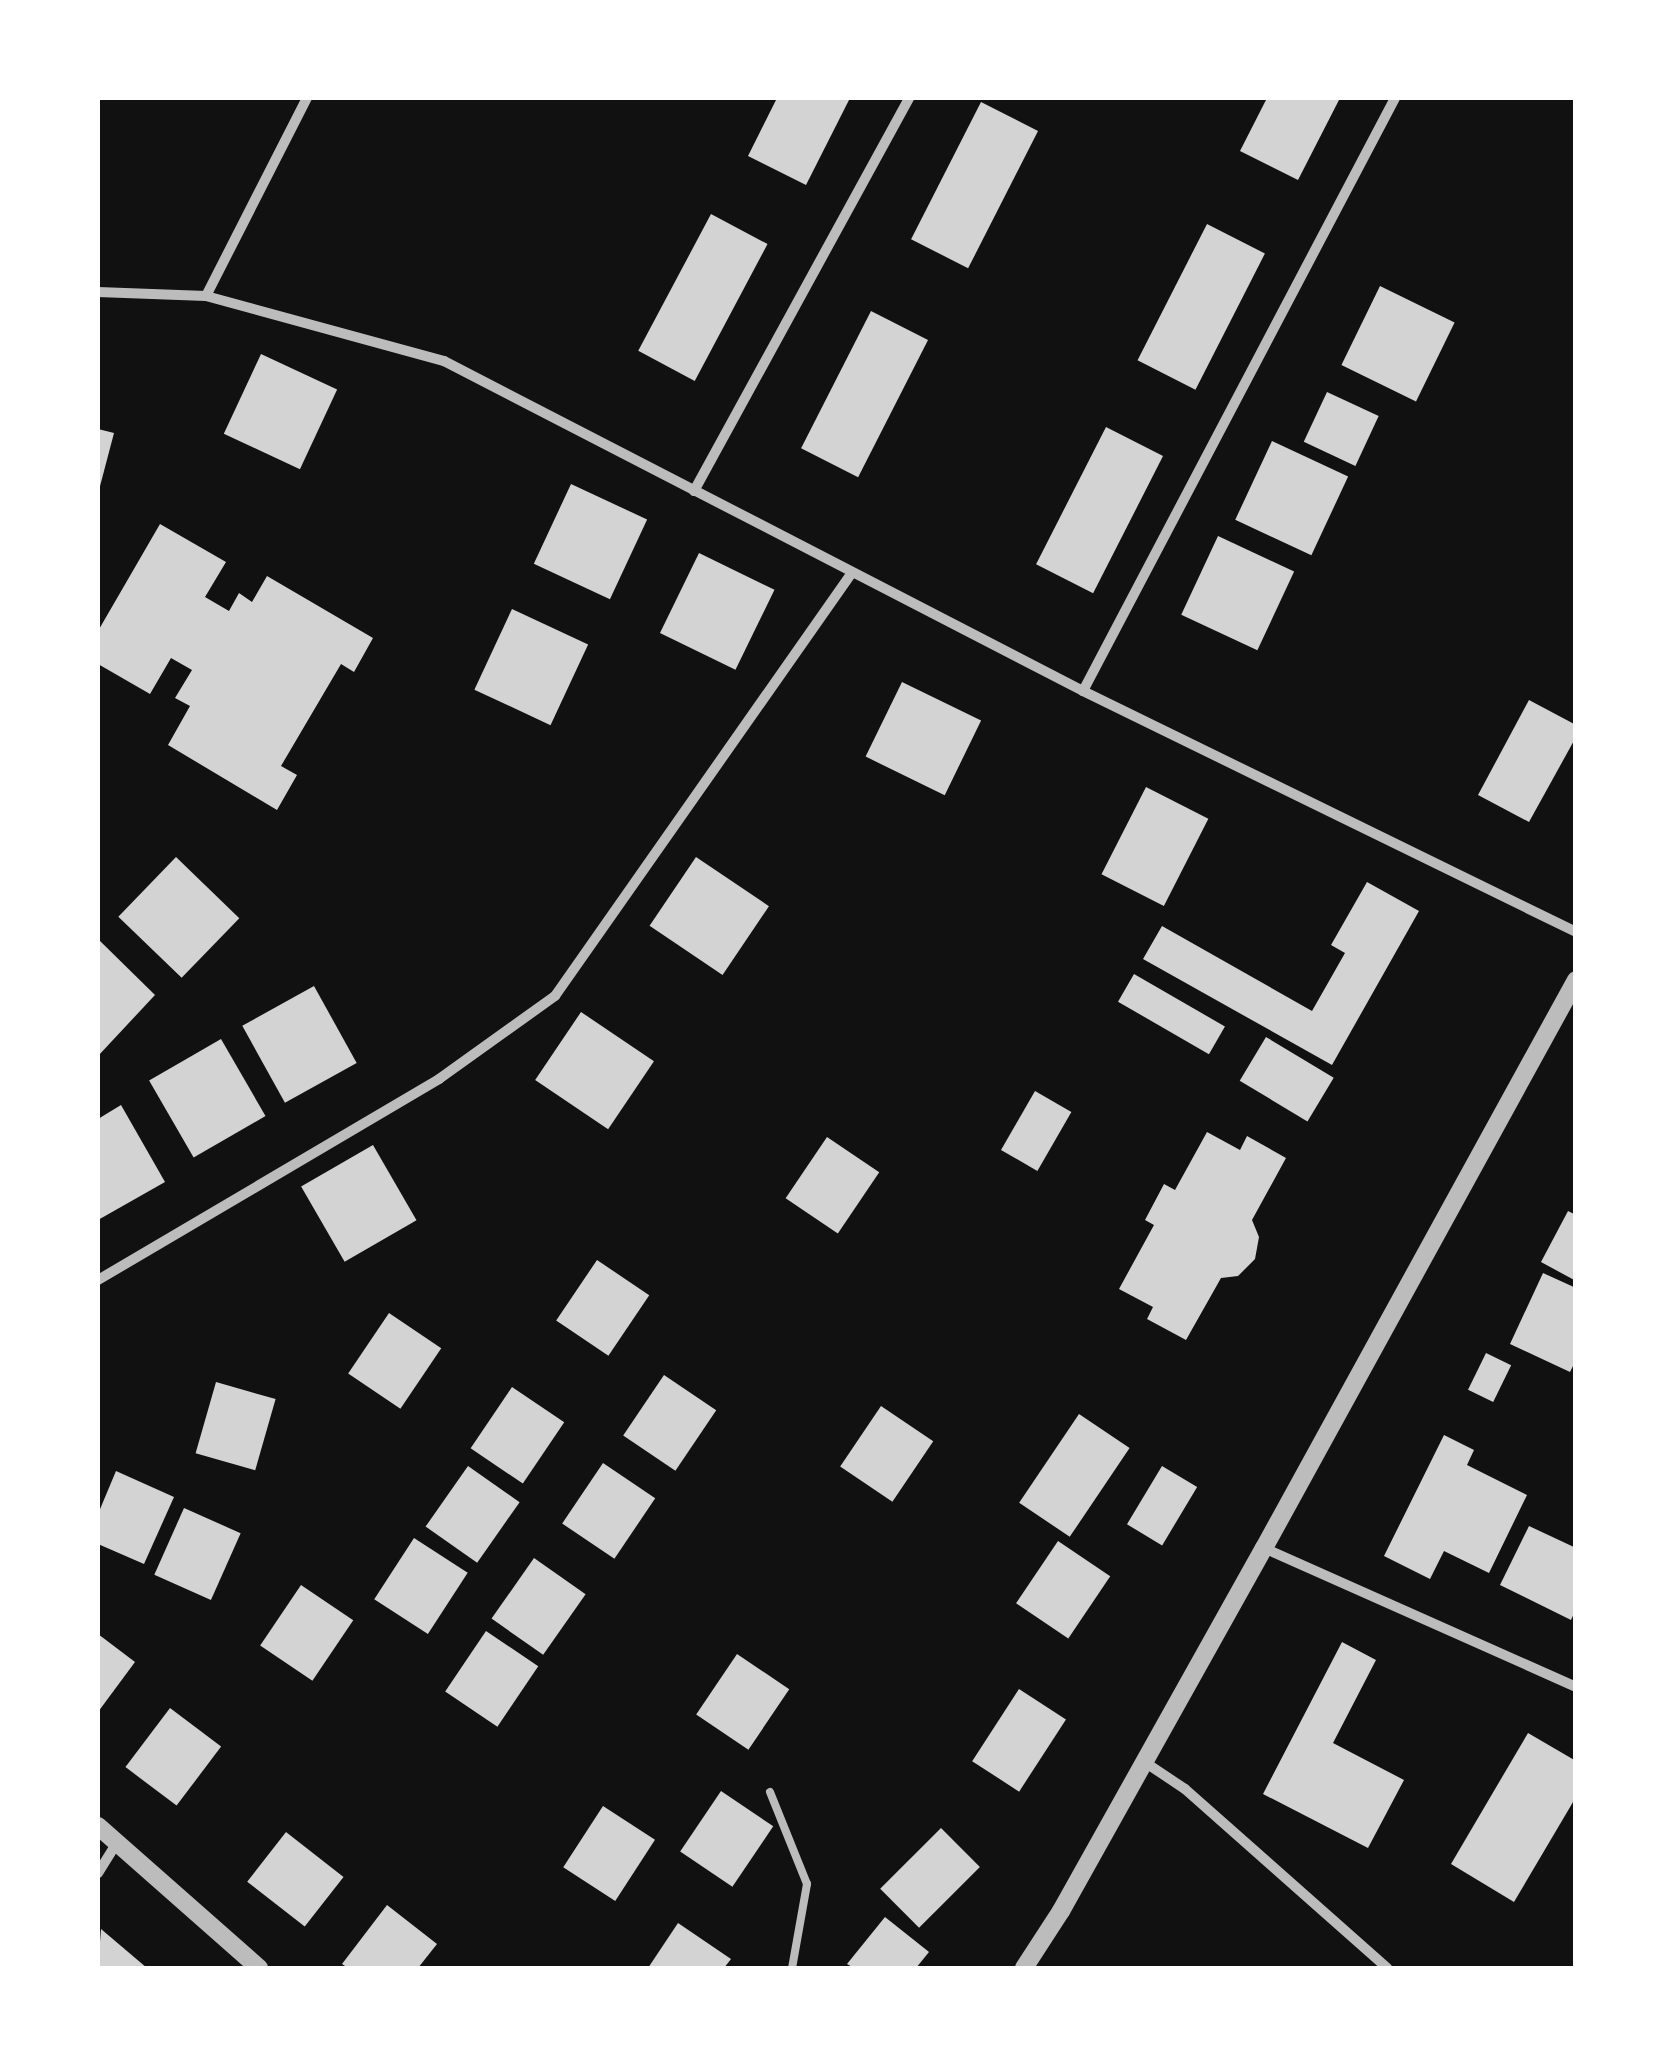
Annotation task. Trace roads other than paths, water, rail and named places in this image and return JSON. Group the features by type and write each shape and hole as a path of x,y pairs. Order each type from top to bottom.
{"street":[{"path":"206,296 306,98"},
{"path":"694,491 909,98"},
{"path":"1083,691 1395,98"},
{"path":"98,292 206,296 444,361 1083,691 1576,932"},
{"path":"98,1280 439,1080 555,996 852,574"},
{"path":"1024,1968 1061,1911 1264,1548 1576,980"},
{"path":"1264,1548 1576,1688"},
{"path":"1143,1761 1185,1789 1387,1968"},
{"path":"98,1826 259,1968"},
{"path":"98,1873 116,1844"}],"lane":[{"path":"770,1792 807,1884 792,1968"}]}
